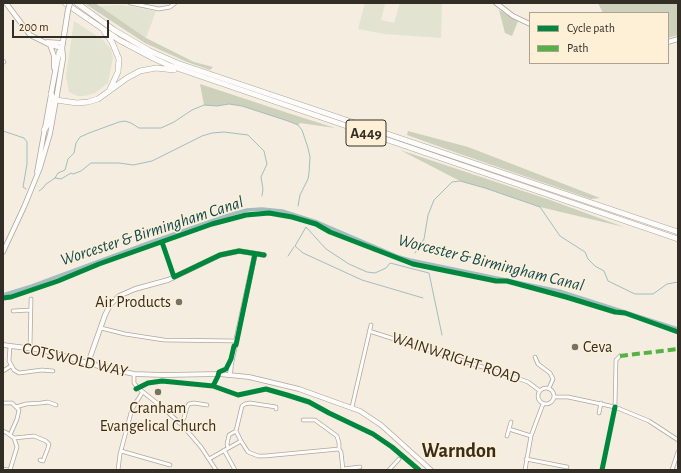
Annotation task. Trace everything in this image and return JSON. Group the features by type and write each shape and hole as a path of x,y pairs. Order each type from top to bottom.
{"highway":[{"name":"A449","path":"65,3 142,52 185,71 678,239"},
{"name":"A449","path":"78,3 114,30 150,51 177,63 678,232"},
{"path":"100,26 112,42 119,59 117,77 109,92"},
{"path":"51,94 56,100 77,103 88,102 98,99 127,78 140,71 164,68 185,71"},
{"path":"44,130 48,124 52,104 56,100"}],"main road":[{"path":"6,3 30,34 35,38 49,44 62,45"},
{"path":"37,175 55,72 70,3"},
{"path":"496,3 513,16 529,24"},
{"path":"49,44 54,56 55,72"},
{"path":"3,252 24,208 40,168 50,134 63,58 62,45"},
{"path":"88,363 110,304 119,296 135,289 168,280 220,255 239,251 264,255"},
{"path":"230,375 231,364 255,254"},
{"name":"COTSWOLD WAY","path":"3,345 30,348 134,374 230,375 281,384 311,392 360,411 381,425 431,470"}],"street":[{"path":"130,3 165,9 176,3"},
{"path":"30,348 31,299"},
{"path":"13,311 30,310"},
{"path":"352,407 371,325"},
{"path":"101,328 125,334 164,340 237,342"},
{"name":"WAINWRIGHT ROAD","path":"369,331 511,376 528,382 540,391"},
{"path":"10,346 9,361 14,370 19,372 42,370 53,371"},
{"path":"615,407 616,360 620,356"},
{"path":"535,357 538,364 550,373 552,378 549,388 555,397"},
{"path":"3,370 11,366"},
{"path":"134,374 134,383 142,393 162,407 179,423 195,440 216,470"},
{"name":"WAINWRIGHT ROAD","path":"543,404 538,398 540,391 544,388 549,388"},
{"path":"118,470 121,451 132,409 142,393"},
{"path":"555,397 568,397 615,407 650,421 678,440"},
{"path":"525,470 531,436 543,404 551,403 555,397"},
{"path":"179,423 184,418 187,407 190,404 194,403 206,405 206,401"},
{"path":"16,407 26,404 48,402 56,405"},
{"path":"3,403 12,403 19,410 17,419 10,434"},
{"path":"599,413 601,403"},
{"path":"276,409 276,407 245,404 242,406 236,431 248,452 258,456 339,449"},
{"path":"303,420 315,420 337,436 343,469 360,467"},
{"path":"507,436 511,422"},
{"path":"509,429 531,436"},
{"path":"3,431 10,434 14,438 17,447 9,470 3,469"},
{"path":"228,448 227,444 229,435 236,431"},
{"path":"14,438 34,436 46,440 49,444 48,448 43,461 40,460"},
{"path":"209,458 241,441"},
{"path":"224,450 235,470"},
{"path":"121,451 170,465"},
{"path":"672,470 678,452"},
{"path":"389,470 400,459"},
{"path":"526,459 567,466"},
{"path":"353,463 354,468"},
{"path":"555,470 556,464"}],"green space":[{"path":"84,3 95,3 146,38 194,62 213,67 210,70 187,62 145,43"},
{"path":"365,3 385,4 381,20 394,23 400,3 442,3 441,38 385,34 358,29"},
{"path":"598,3 678,3 678,35 669,38 669,12 602,12"},
{"path":"122,5 156,11 146,38 98,6"},
{"path":"499,10 518,21 512,36 505,33"},
{"path":"74,21 103,40 111,49 113,58 108,83 95,93 85,96 78,96 69,92 66,76"},
{"path":"200,84 335,128 300,123 298,125 242,106 229,104 217,106 204,105"},
{"path":"408,131 468,147 600,198 591,199 460,154 407,135"},
{"path":"400,150 550,200 624,227 540,207 460,181"}],"waterway":[{"path":"39,191 55,178 58,173 65,170 68,159 74,153 76,143 80,137 125,121 139,128 161,128 174,122 192,110 204,105 217,106 229,104 242,106 288,121 298,125 302,130 310,157 308,179 300,195 298,206"},
{"path":"3,131 24,138 27,142 27,164 23,187 26,189"},
{"path":"55,178 61,179 71,173 73,174 81,171 91,163 119,163 133,165 152,161 202,136 224,132 248,135 264,151 267,164 261,177 263,189 262,196"},
{"path":"415,253 424,239 428,215 434,200 452,182 460,181 540,207 560,236 585,252 588,259 595,266 604,271 608,281 635,294 653,294 667,284 678,282"},
{"name":"Worcester & Birmingham Canal","path":"3,295 229,215 247,210 262,209 282,211 317,222 399,257 559,291 678,329"},
{"path":"423,298 362,280 303,253 295,246 306,227 326,249 349,264 367,272 375,273 386,268 390,263 429,273 442,335"},
{"path":"288,256 294,247"}],"marked path":[{"path":"620,356 678,349"}],"cycle path":[{"path":"3,298 11,297 58,281 99,264 212,224 246,215 269,213 292,217 316,224 330,232 413,264 496,281 507,281 615,312 625,313 678,332"},
{"path":"162,242 174,277 220,255 239,251 264,255"},
{"path":"213,386 219,372 226,369 231,359 234,346 236,345 255,254"},
{"path":"136,389 148,383 162,381 213,386 238,395 266,389 287,395 309,402 373,434 392,447 419,470"},
{"path":"602,470 615,407"}],"place":[{"name":"Air Products","path":"179,302"},
{"name":"Ceva","path":"575,347"},
{"name":"Cranham Evangelical Church","path":"158,392"}],"district":[{"name":"Warndon","path":"459,451"}]}
